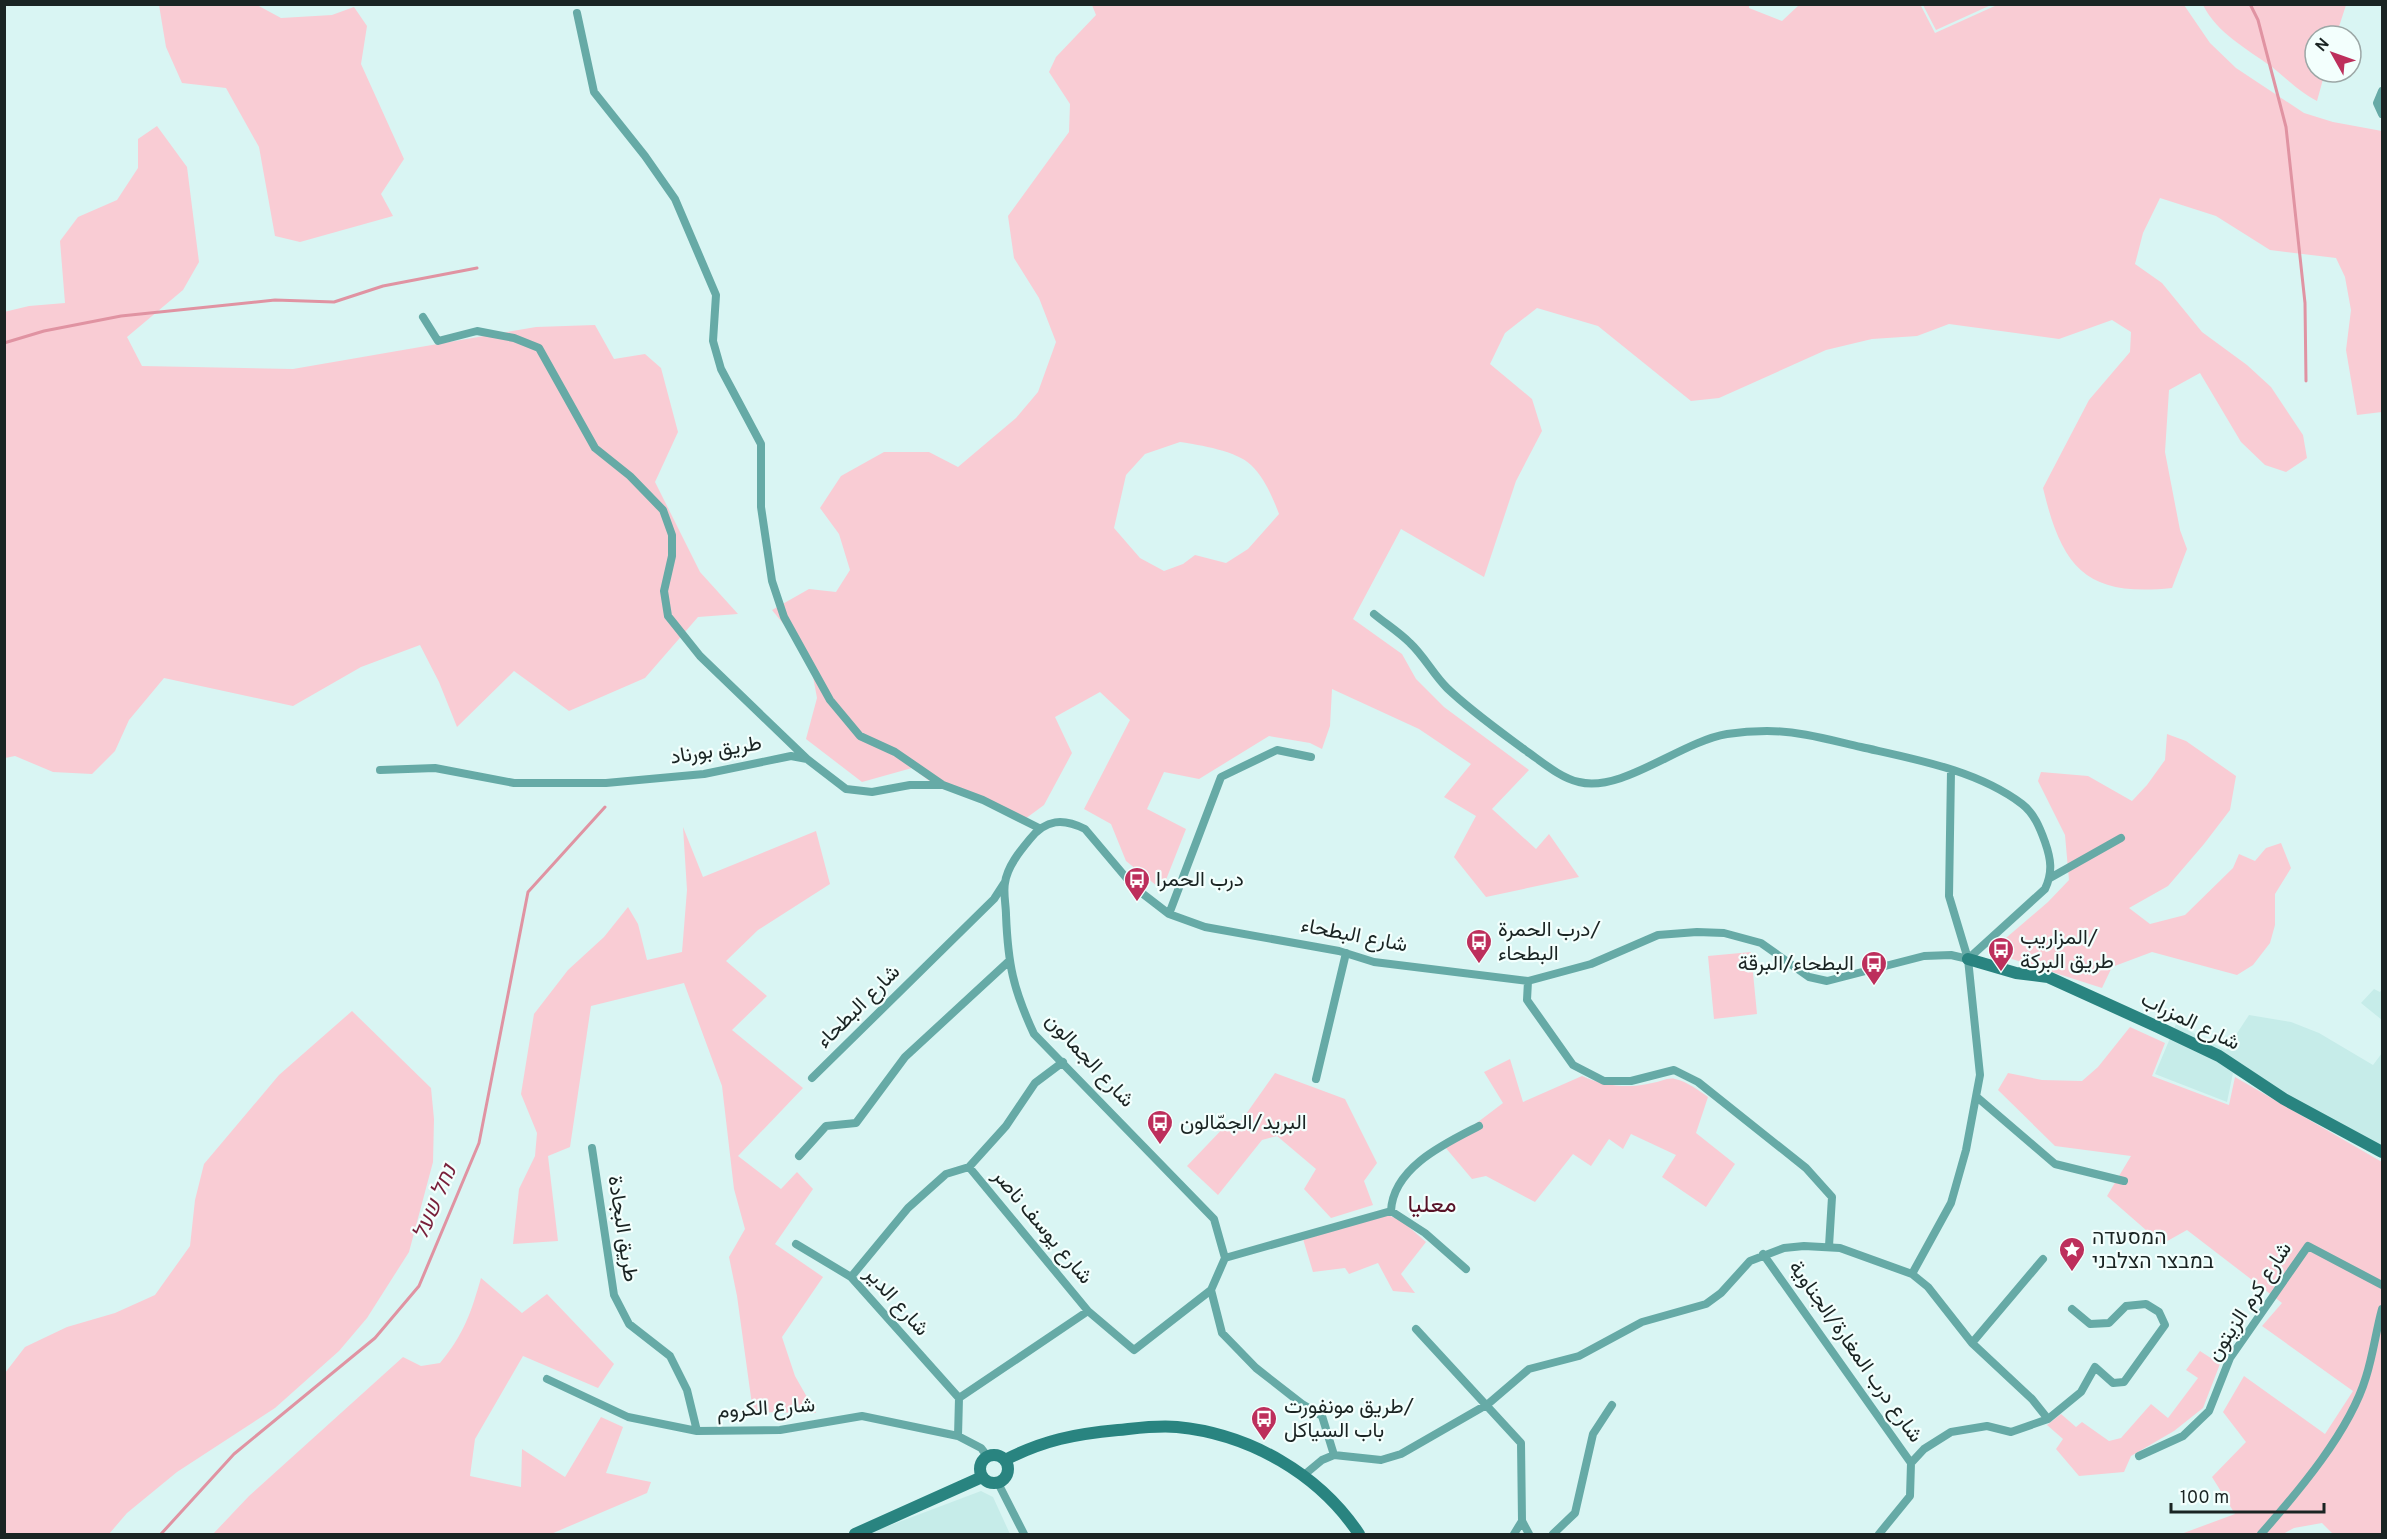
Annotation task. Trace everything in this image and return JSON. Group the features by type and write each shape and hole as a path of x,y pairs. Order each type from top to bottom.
{"main road":[{"name":"شارع المزراب","path":"1968,958 2016,973 2048,977 2158,1027 2219,1056 2284,1099 2382,1152"},
{"path":"1005,1460 1041,1443 1078,1434 1175,1427 1230,1438 1282,1459 1304,1476 1350,1521 1359,1534"},
{"path":"997,1456 1005,1460 1008,1474 998,1483 989,1483 982,1477 981,1463 988,1457 997,1456"},
{"path":"855,1534 982,1477"}],"street":[{"path":"577,13 594,92 645,156 675,199 716,295 713,341 721,369 761,444 761,507 772,581 784,617 830,700 860,736 895,752 943,785 983,800 1039,828"},
{"path":"2382,91 2377,103 2382,114"},
{"path":"423,317 438,341 477,331 514,338 539,348 595,448 630,476 663,510 672,535 672,556 664,591 668,616 700,656 807,759 846,789 872,792 910,784 943,785"},
{"path":"1374,614 1410,643 1446,687 1472,711 1545,765 1576,782 1595,786 1609,784 1710,739 1767,731 1809,735 1951,771 2001,791 2031,813 2040,827 2051,859 2050,878 2045,889 1968,958"},
{"path":"1169,914 1221,777 1277,750 1311,757"},
{"name":"طريق بورناد","path":"380,770 435,768 514,783 560,781 606,783 704,774 791,756 807,759"},
{"path":"1912,1274 1951,1203 1978,1098 1980,1074 1968,958 1949,896 1951,771"},
{"name":"شارع البطحاء","path":"1039,828 1058,821 1075,824 1085,830 1134,887 1169,914 1205,927 1346,953 1374,962 1528,981 1592,964 1658,935 1697,932 1724,933 1761,943 1809,977 1827,981 1924,956 1951,955 1968,958"},
{"name":"شارع الجمالون","path":"1039,828 1017,856 1005,882 1008,962 1017,997 1034,1034 1214,1219 1226,1258"},
{"path":"2050,878 2121,838"},
{"name":"شارع البطحاء","path":"812,1078 994,899 1005,882"},
{"path":"1316,1078 1346,953"},
{"path":"798,1156 826,1126 856,1123 905,1057 1008,962"},
{"path":"1528,981 1527,1000 1573,1065 1604,1081 1631,1081 1674,1071 1698,1082 1806,1168 1832,1197 1829,1246"},
{"name":"شارع يوسف ناصر","path":"851,1277 908,1208 946,1174 969,1167 1006,1126 1035,1083 1063,1062"},
{"path":"1978,1098 2055,1164 2124,1181"},
{"path":"1391,1211 1391,1201 1412,1166 1431,1152 1479,1126"},
{"name":"طريق البجادة","path":"591,1148 614,1295 629,1324 670,1356 687,1390 697,1431"},
{"name":"شارع يوسف ناصر","path":"969,1167 1088,1311 1134,1350 1211,1290"},
{"path":"1334,1455 1322,1416 1302,1404 1256,1368 1222,1333 1211,1290 1226,1258 1391,1211 1425,1233 1466,1269"},
{"name":"شارع الدير","path":"795,1244 851,1277 959,1398"},
{"path":"1304,1476 1322,1460 1334,1455 1381,1460 1401,1454 1488,1404 1530,1369 1579,1356 1642,1322 1706,1304 1720,1293 1750,1261 1763,1254 1784,1248 1829,1246 1912,1274 1928,1287 1972,1343 2032,1399 2048,1419"},
{"name":"شارع كرم الزيتون","path":"2139,1456 2184,1436 2209,1411 2230,1358 2308,1246 2382,1285"},
{"name":"شارع درب المغارة/الجناوية","path":"1763,1254 1911,1463 1910,1496 1879,1534"},
{"path":"1972,1343 2043,1259"},
{"path":"1911,1463 1924,1449 1951,1432 1987,1426 2011,1432 2048,1419 2081,1392 2095,1367 2113,1383 2124,1382 2165,1324 2159,1312 2146,1304 2126,1306 2109,1323 2090,1324 2072,1309"},
{"path":"2261,1534 2290,1502 2336,1440 2366,1379 2382,1309"},
{"path":"958,1436 959,1398 1088,1311"},
{"path":"1416,1329 1488,1404 1521,1443 1522,1521 1529,1534"},
{"name":"شارع الكروم","path":"547,1379 628,1417 697,1431 780,1430 862,1416 958,1436 981,1448 988,1457"},
{"path":"1554,1534 1575,1513 1593,1434 1612,1405"},
{"path":"998,1483 1024,1534"},
{"path":"1514,1534 1522,1521"}],"shaded area":[{"path":"1749,4 1749,8 1782,21 1799,5 1920,4 1935,33 1997,5 2184,5 2210,43 2236,68 2304,113 2333,122 2382,131 2382,412 2357,415 2346,350 2351,310 2345,277 2336,258 2270,250 2216,216 2160,198 2143,233 2135,264 2162,283 2202,332 2247,365 2271,387 2303,435 2307,458 2286,472 2265,465 2241,442 2200,373 2169,390 2165,452 2180,530 2187,549 2172,588 2143,590 2118,587 2098,581 2082,571 2069,557 2050,516 2043,488 2089,400 2130,352 2131,332 2112,320 2059,339 1949,324 1917,336 1872,339 1826,350 1719,398 1691,401 1598,326 1537,308 1505,333 1490,364 1532,399 1542,431 1516,481 1484,577 1401,529 1353,619 1402,654 1416,679 1444,707 1529,770 1492,809 1536,849 1549,834 1579,877 1486,897 1454,857 1476,816 1444,797 1471,764 1419,729 1332,689 1330,726 1322,749 1310,743 1269,736 1199,779 1164,772 1147,809 1186,829 1162,890 1126,861 1111,824 1084,809 1130,720 1100,692 1055,717 1072,753 1044,805 1025,819 932,783 912,768 862,782 806,739 817,698 809,655 772,610 809,589 836,592 850,570 839,534 820,508 841,476 884,452 929,452 958,467 1016,418 1038,392 1056,342 1039,298 1014,258 1008,216 1069,132 1070,104 1049,72 1056,57 1096,15 1092,5","holes":["1180,442 1218,449 1245,460 1264,482 1279,514 1248,549 1226,563 1195,555 1183,564 1164,571 1140,558 1114,528 1126,475 1145,454"]},
{"path":"159,5 257,5 281,18 332,15 354,7 367,26 361,64 404,159 381,194 393,216 300,242 275,236 259,147 226,88 182,83 166,47"},
{"path":"1923,5 1991,5 1936,30"},
{"path":"2203,5 2346,5 2340,24 2303,24 2303,84 2322,84 2317,101 2233,40 2209,15"},
{"path":"157,126 187,167 199,262 183,290 127,337 142,366 293,369 536,327 595,325 614,359 645,354 661,368 678,432 655,482 700,572 738,614 698,617 645,678 569,711 514,671 457,727 439,682 420,645 361,667 293,706 164,678 129,720 115,751 92,774 53,772 15,756 5,758 4,312 29,306 65,303 60,241 78,217 117,200 138,168 138,139"},
{"path":"2167,734 2186,741 2236,776 2230,810 2168,886 2129,908 2150,924 2185,915 2233,868 2239,854 2255,861 2266,848 2281,843 2291,868 2275,894 2275,925 2270,943 2253,965 2237,975 2152,952 2112,967 2102,988 2012,959 1993,949 2048,902 2069,880 2065,835 2038,781 2041,772 2088,776 2132,801 2165,760"},
{"path":"683,827 703,877 816,831 830,884 758,930 726,961 767,996 732,1030 803,1088 738,1156 781,1189 797,1172 813,1189 775,1244 823,1277 782,1337 795,1376 816,1413 753,1412 737,1296 729,1257 745,1229 734,1189 722,1086 684,983 591,1006 570,1147 548,1156 558,1241 513,1244 519,1189 535,1156 537,1133 521,1094 534,1014 568,970 604,937 628,907 638,924 647,960 682,952 687,890"},
{"path":"1751,952 1757,1014 1714,1019 1708,956"},
{"path":"2374,989 2380,992 2382,989 2382,1020 2361,1003"},
{"path":"352,1011 431,1088 434,1119 433,1162 409,1252 367,1318 339,1351 275,1408 177,1472 127,1513 109,1534 5,1534 5,1373 25,1347 67,1327 115,1313 155,1295 190,1246 195,1200 204,1164 279,1075"},
{"path":"2249,1015 2291,1022 2319,1033 2373,1065 2382,1053 2382,1159 2233,1073 2227,1102 2155,1074 2176,1024 2226,1050"},
{"path":"2130,1027 2165,1043 2152,1076 2229,1105 2235,1077 2382,1162 2382,1534 2333,1534 2322,1523 2294,1528 2283,1534 2181,1534 2235,1514 2212,1477 2246,1442 2223,1412 2244,1376 2325,1434 2353,1391 2262,1326 2282,1303 2187,1230 2162,1244 2107,1196 2131,1156 2055,1146 1998,1090 2008,1073 2042,1080 2082,1081 2098,1067"},
{"path":"1510,1059 1523,1102 1582,1076 1607,1084 1625,1086 1675,1079 1693,1086 1708,1097 1696,1133 1735,1164 1706,1207 1662,1177 1676,1155 1631,1134 1623,1149 1609,1139 1591,1166 1573,1154 1535,1202 1486,1176 1472,1179 1445,1147 1503,1103 1484,1072"},
{"path":"1275,1073 1345,1099 1377,1163 1364,1181 1373,1205 1331,1218 1304,1189 1316,1169 1277,1136 1262,1140 1218,1195 1187,1166 1229,1122 1239,1124"},
{"path":"1388,1215 1402,1221 1426,1242 1401,1274 1415,1293 1393,1291 1378,1263 1349,1274 1345,1268 1313,1272 1303,1239"},
{"path":"481,1278 522,1313 547,1294 614,1364 598,1388 523,1356 475,1439 470,1476 521,1487 522,1449 565,1477 601,1417 623,1427 606,1473 651,1482 647,1493 551,1534 213,1534 249,1496 403,1357 421,1366 440,1363 466,1323"},
{"path":"2200,1351 2220,1364 2203,1408 2174,1431 2131,1456 2124,1472 2079,1476 2056,1449 2063,1439 2047,1425 2061,1414 2076,1427 2082,1422 2109,1441 2121,1438 2151,1404 2168,1418 2198,1378 2186,1370"},
{"path":"981,1491 993,1497 1010,1534 867,1534"}],"waterway":[{"path":"2250,4 2258,20 2286,127 2305,303 2306,381"},
{"path":"4,343 44,331 121,316 275,300 334,302 383,286 477,268"},
{"name":"נחל שעל","path":"161,1534 234,1454 375,1338 419,1286 479,1143 528,892 605,807"}],"place":[{"name":"درب الحمرا","path":"1137,903"},
{"name":"درب الحمرة/ البطحاء","path":"1479,965"},
{"name":"المزاريب/ طريق البركة","path":"2001,973"},
{"name":"البطحاء/البرقة","path":"1874,987"},
{"name":"البريد/الجمّالون","path":"1160,1146"},
{"name":"המסעדה במבצר הצלבני","path":"2072,1273"},
{"name":"طريق مونفورت/ باب السياكل","path":"1264,1442"}],"district":[{"name":"معليا","path":"1432,1206"}]}
